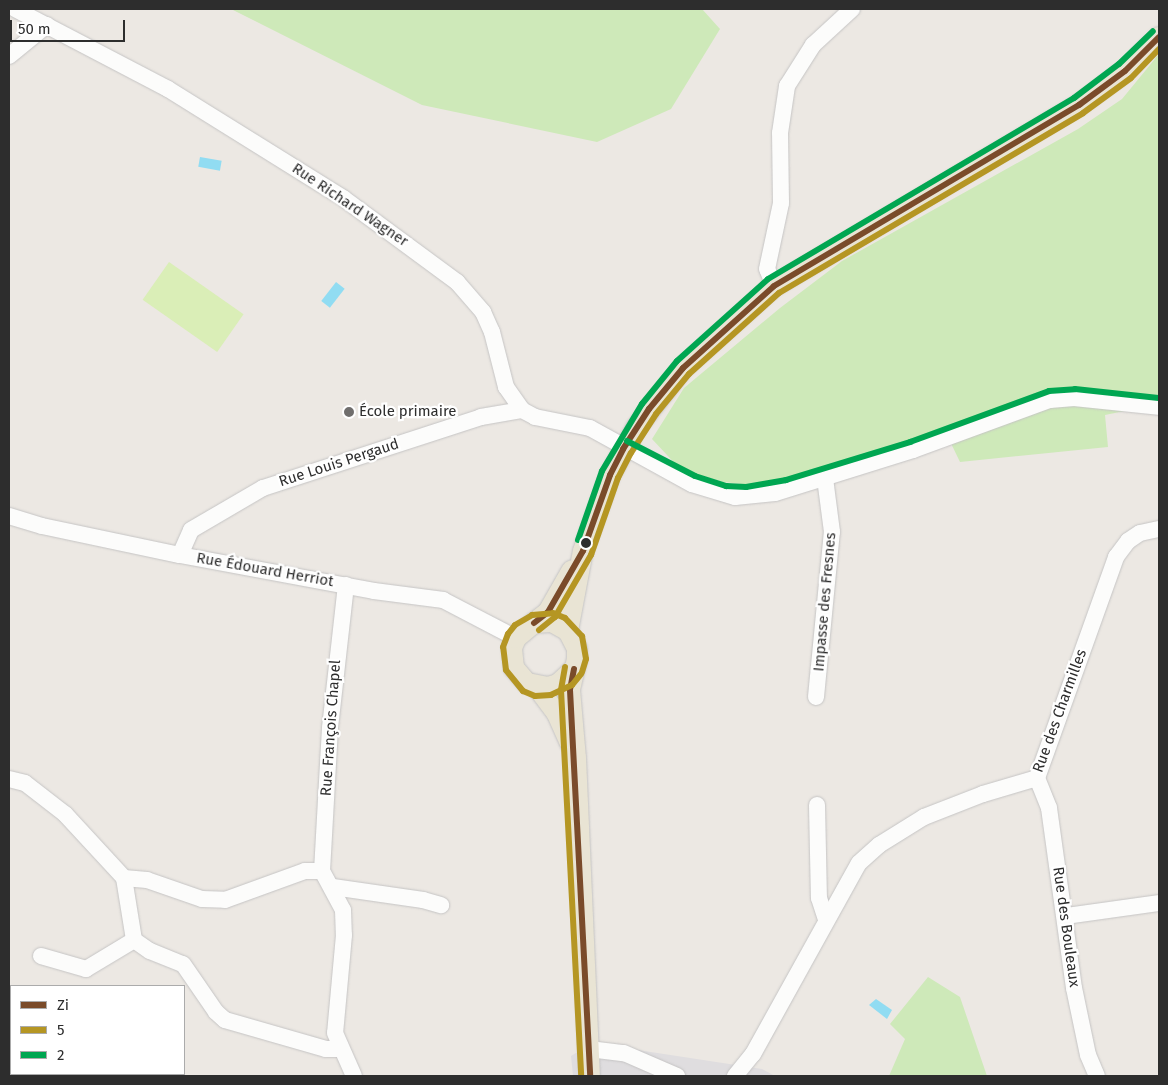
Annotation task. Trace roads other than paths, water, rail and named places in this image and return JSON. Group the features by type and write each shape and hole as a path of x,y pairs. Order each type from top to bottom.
{"main road":[{"path":"568,631 583,551 610,475 623,449 649,409 683,368 774,286 1085,101 1125,71 1159,37"},
{"path":"576,758 557,714 537,686 524,680 514,668 512,648 516,638 548,612 583,551"},
{"path":"534,623 552,622 568,631 577,649 570,690 576,758 590,1076"},
{"path":"537,686 558,684 574,669"}],"street":[{"name":"Rue Richard Wagner","path":"15,9 129,67 284,161 351,204 457,282 483,312 492,332 506,387 522,410"},
{"path":"774,286 767,269 782,203 780,133 787,86 813,45 852,9"},
{"path":"9,56 47,25"},
{"path":"522,410 536,417 590,428 623,449 692,484 735,497 775,493 825,478 1050,400 1074,398 1159,408"},
{"name":"Rue Louis Pergaud","path":"180,555 187,535 205,521 263,488 481,416 522,410"},
{"name":"Impasse des Fresnes","path":"816,697 832,532 825,478"},
{"name":"Rue Édouard Herriot","path":"9,516 65,531 180,555 346,585 443,600 516,638"},
{"name":"Rue des Charmilles","path":"735,1076 752,1054 859,862 879,845 924,817 954,805 1037,778 1116,557 1128,541 1140,533 1159,529"},
{"name":"Rue François Chapel","path":"322,871 331,719 346,585"},
{"name":"Rue des Bouleaux","path":"1037,778 1050,808 1066,916 1074,988 1088,1055 1096,1076"},
{"path":"9,779 25,783 65,814 124,878 134,940 150,951 183,964 216,1012 226,1020 326,1049 339,1049"},
{"path":"816,805 819,898 826,920"},
{"path":"124,878 147,880 202,899 225,900 305,871 322,871 333,888 343,910 344,935 334,1019 339,1049 354,1076"},
{"path":"333,888 422,900 440,905"},
{"path":"1066,916 1159,903"},
{"path":"41,956 86,968 134,940"},
{"path":"589,1049 624,1053 677,1076"}],"water":[{"path":"200,157 222,161 220,171 198,167"},
{"path":"336,282 345,289 330,308 321,301"},
{"path":"876,999 892,1010 887,1019 869,1005"}],"place":[{"name":"École primaire","path":"349,412"}]}
